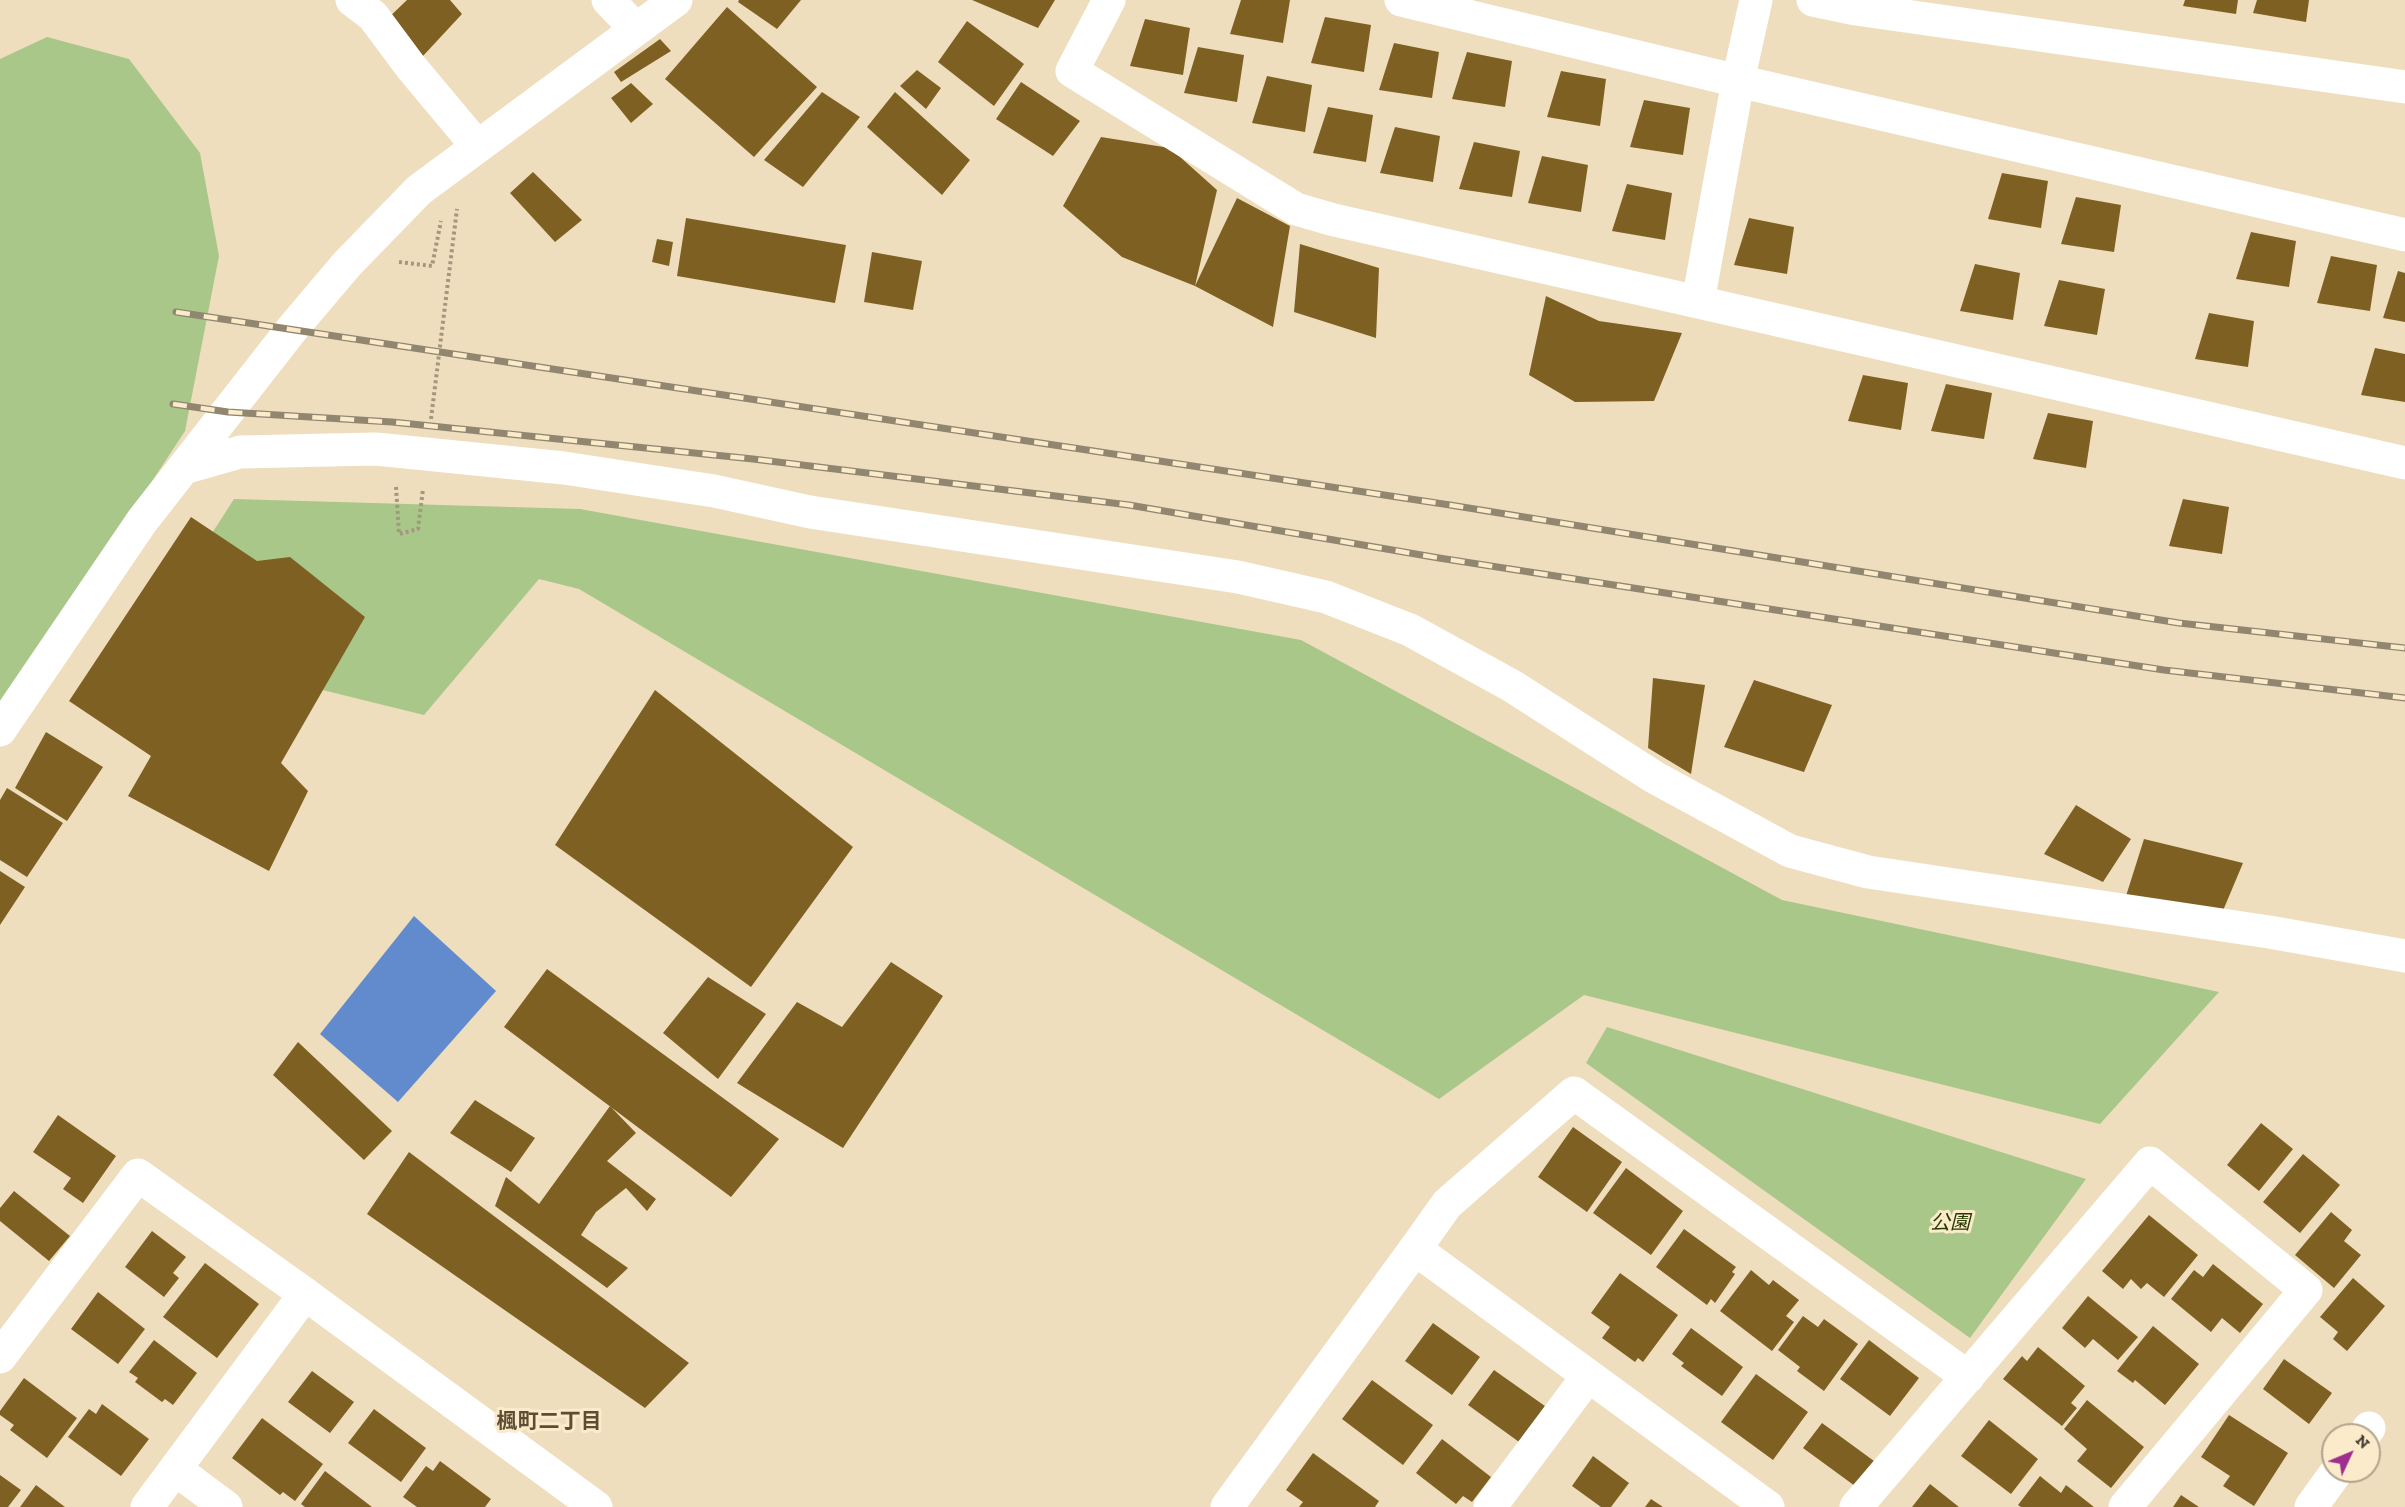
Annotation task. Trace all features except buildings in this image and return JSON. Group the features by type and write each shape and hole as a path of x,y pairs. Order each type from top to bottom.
{"street":[{"path":"352,0 373,16 477,146"},
{"path":"608,0 636,29"},
{"path":"0,730 142,521 292,329 347,264 419,190 676,0"},
{"path":"1110,0 1072,71 1296,209 1334,220 2405,463"},
{"path":"1401,0 1738,81 2405,235"},
{"path":"1698,302 1738,81 1756,0"},
{"path":"1813,0 1858,4 2405,87"},
{"path":"184,468 240,452 363,449 564,468 714,491 810,512 1238,577 1326,597 1410,630 1512,686 1654,777 1790,851 1868,872 2269,932 2405,956"},
{"path":"1227,1507 1447,1204 1574,1093 1968,1377"},
{"path":"1856,1507 2150,1163 2306,1290 2125,1507"},
{"path":"0,1357 138,1175 596,1507"},
{"path":"1414,1249 1768,1507"},
{"path":"147,1507 305,1294"},
{"path":"1490,1507 1587,1376"},
{"path":"175,1469 226,1507"},
{"path":"2311,1507 2328,1483"}],"path":[{"path":"430,425 458,204"},
{"path":"395,262 432,266 443,213"},
{"path":"396,499 399,534 418,529 423,483"}],"green space":[{"path":"47,37 129,59 200,153 219,256 185,431 0,713 0,59"},
{"path":"234,499 580,509 1301,640 1782,900 2219,992 2100,1124 1584,995 1439,1099 579,589 539,579 424,715 140,645"},
{"name":"公園","path":"1607,1027 2086,1179 1970,1338 1586,1063"}],"water":[{"path":"414,916 496,991 398,1102 320,1034"}],"railway":[{"path":"176,312 1450,505 2179,623 2405,648"},
{"path":"173,404 228,412 392,422 753,459 1129,505 1439,558 2164,670 2405,698"}],"district":[{"name":"楓町二丁目","path":"549,1422"}]}
